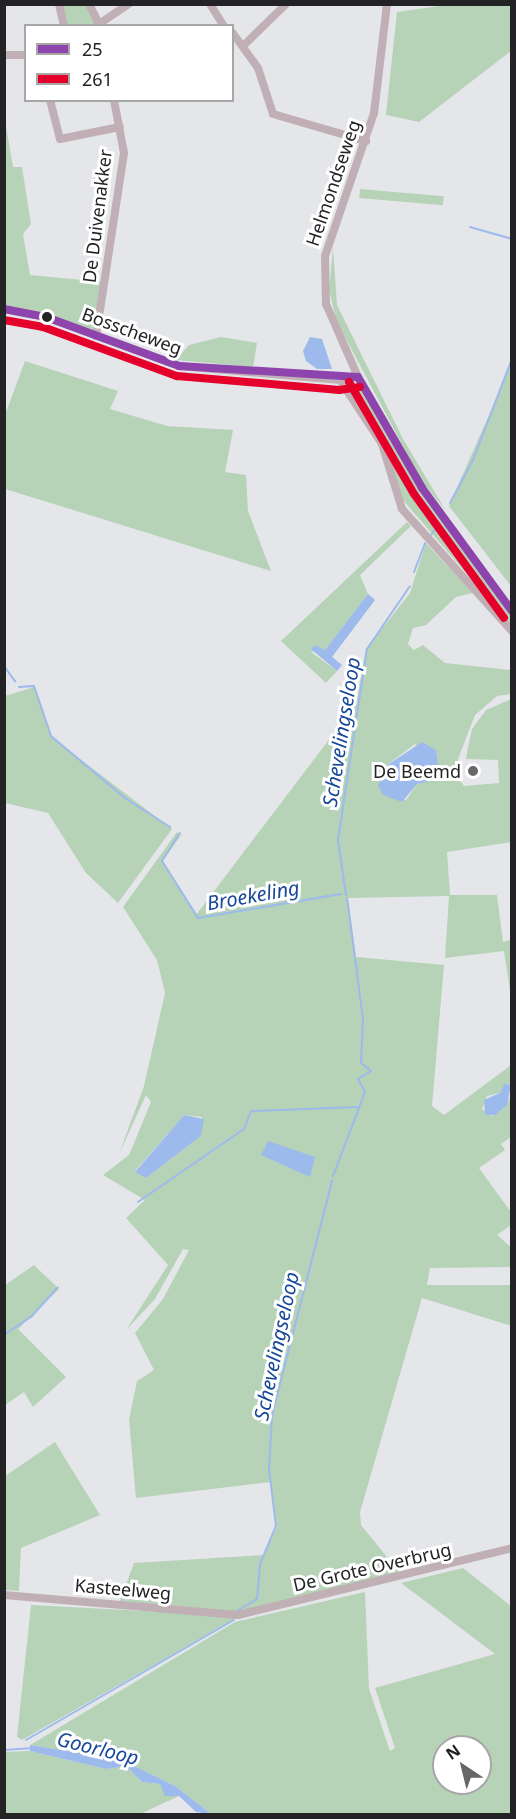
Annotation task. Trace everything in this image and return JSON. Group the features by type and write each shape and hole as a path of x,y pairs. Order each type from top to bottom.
{"street":[{"path":"58,4 63,24"},
{"path":"89,4 97,24 129,4"},
{"path":"210,4 222,24"},
{"path":"243,46 286,4"},
{"name":"Helmondseweg","path":"387,4 380,83 366,141 329,237 324,283 332,324 358,377 444,522 512,612"},
{"path":"234,35 266,85 273,114 366,141"},
{"path":"4,56 24,55"},
{"path":"51,102 60,139 120,127"},
{"name":"De Duivenakker","path":"96,336 124,153 114,102"},
{"name":"Bosscheweg","path":"4,309 96,336 179,366 340,380 358,377"},
{"path":"340,380 382,444 397,500 428,540 512,631"},
{"name":"De Grote Overbrug","path":"238,1615 512,1548"},
{"name":"Kasteelweg","path":"4,1595 238,1615"}],"green space":[{"path":"454,4 511,5 511,51 419,122 386,115 397,12"},
{"path":"59,5 89,5 96,24 64,24"},
{"path":"4,114 13,167 22,167 31,224 23,234 30,275 103,282 95,332 5,305"},
{"path":"360,189 444,196 443,205 359,198"},
{"path":"333,248 337,305 403,439 446,511 421,480 337,322 329,290"},
{"path":"221,337 257,343 253,367 176,360 189,345"},
{"path":"25,361 118,391 110,409 167,426 233,430 225,472 246,475 248,511 271,571 5,489 5,415"},
{"path":"511,365 512,586 449,506"},
{"path":"348,387 360,388 421,494 511,615 511,625 402,499 394,472"},
{"path":"407,522 411,526 360,575 368,594 325,650 311,652 337,671 326,683 281,641"},
{"path":"426,543 473,593 456,597 426,625 413,628 408,644 414,650 423,645 445,663 511,670 511,694 497,696 475,715 453,772 464,786 499,783 498,760 466,759 472,729 486,710 511,699 511,842 447,852 450,895 497,895 503,942 511,940 511,997 504,951 445,958 449,896 348,898 356,957 444,965 432,1106 444,1115 511,1065 511,1085 506,1083 500,1093 487,1096 482,1109 492,1116 511,1097 511,1137 501,1144 505,1150 479,1168 511,1212 511,1225 497,1235 511,1247 511,1267 430,1268 427,1285 511,1285 512,1326 422,1298 360,1512 361,1525 400,1573 240,1612 120,1601 134,1563 264,1555 277,1527 271,1482 136,1498 129,1420 137,1381 154,1370 135,1333 163,1299 189,1250 183,1249 155,1299 126,1330 168,1265 126,1218 145,1200 103,1175 129,1155 151,1102 146,1095 119,1154 144,1086 165,993 157,960 123,907 177,832 181,835 163,861 196,915 356,704 366,649 410,593","holes":["415,744 439,779 417,784 406,800 383,795 383,768","184,1115 202,1117 201,1136 146,1178 135,1171"]},
{"path":"34,687 51,737 172,829 118,903 86,873 48,813 5,803 5,696"},
{"path":"34,1265 59,1289 18,1329 66,1377 33,1407 24,1392 5,1405 5,1285"},
{"path":"55,1442 100,1515 21,1548 19,1591 5,1590 5,1476"},
{"path":"463,1568 511,1606 511,1814 211,1814 175,1786 122,1760 30,1745 235,1622 365,1592 369,1689 390,1751 395,1748 375,1688 495,1654 401,1583"},
{"path":"31,1605 240,1616 22,1740 17,1737"},
{"path":"30,1751 106,1769 126,1766 142,1782 160,1784 179,1796 140,1814 5,1814 4,1752"}],"water":[{"path":"310,337 322,339 332,369 317,369 306,361 303,351"},
{"path":"368,594 375,600 332,657 342,665 337,671 311,649 315,645 325,650"},
{"path":"422,742 436,750 440,779 417,784 402,802 383,795 378,786 383,768"},
{"path":"505,1083 511,1085 507,1105 495,1115 485,1115 484,1100 500,1093"},
{"path":"184,1115 204,1119 201,1136 146,1178 135,1172"},
{"path":"268,1141 315,1157 310,1177 261,1155"},
{"path":"30,1745 122,1760 175,1786 211,1814 196,1812 179,1796 165,1796 160,1784 142,1782 126,1766 106,1769 30,1751"}],"waterway":[{"name":"Schevelingseloop","path":"470,227 512,239"},
{"name":"Schevelingseloop","path":"450,503 473,460 512,359"},
{"name":"Schevelingseloop","path":"431,535 436,528"},
{"name":"Schevelingseloop","path":"414,572 425,543"},
{"name":"Schevelingseloop","path":"346,895 338,840 367,649 410,586"},
{"name":"Broekeling","path":"4,666 15,681"},
{"name":"Broekeling","path":"19,687 34,686 51,736 125,798 170,827"},
{"name":"Broekeling","path":"180,833 162,861 198,918 341,894"},
{"name":"Schevelingseloop","path":"333,1176 365,1092 358,1079 371,1071 361,1063 363,1019 347,898"},
{"path":"138,1202 244,1129 251,1111 358,1107"},
{"name":"Schevelingseloop","path":"237,1611 257,1599 260,1564 276,1526 269,1469 272,1415 332,1181"},
{"path":"4,1335 31,1317 58,1287"},
{"name":"Schevelingseloop","path":"26,1740 234,1620"},
{"name":"Goorloop","path":"4,1750 33,1748"}],"transit line":[{"name":"25","path":"4,309 46,317 179,366 358,377"},
{"name":"261","path":"4,320 43,327 177,376 339,390 360,387"},
{"name":"25","path":"358,377 422,488 512,611"},
{"name":"261","path":"349,382 414,494 504,618"}],"place":[{"name":"De Beemd","path":"473,771"}]}
